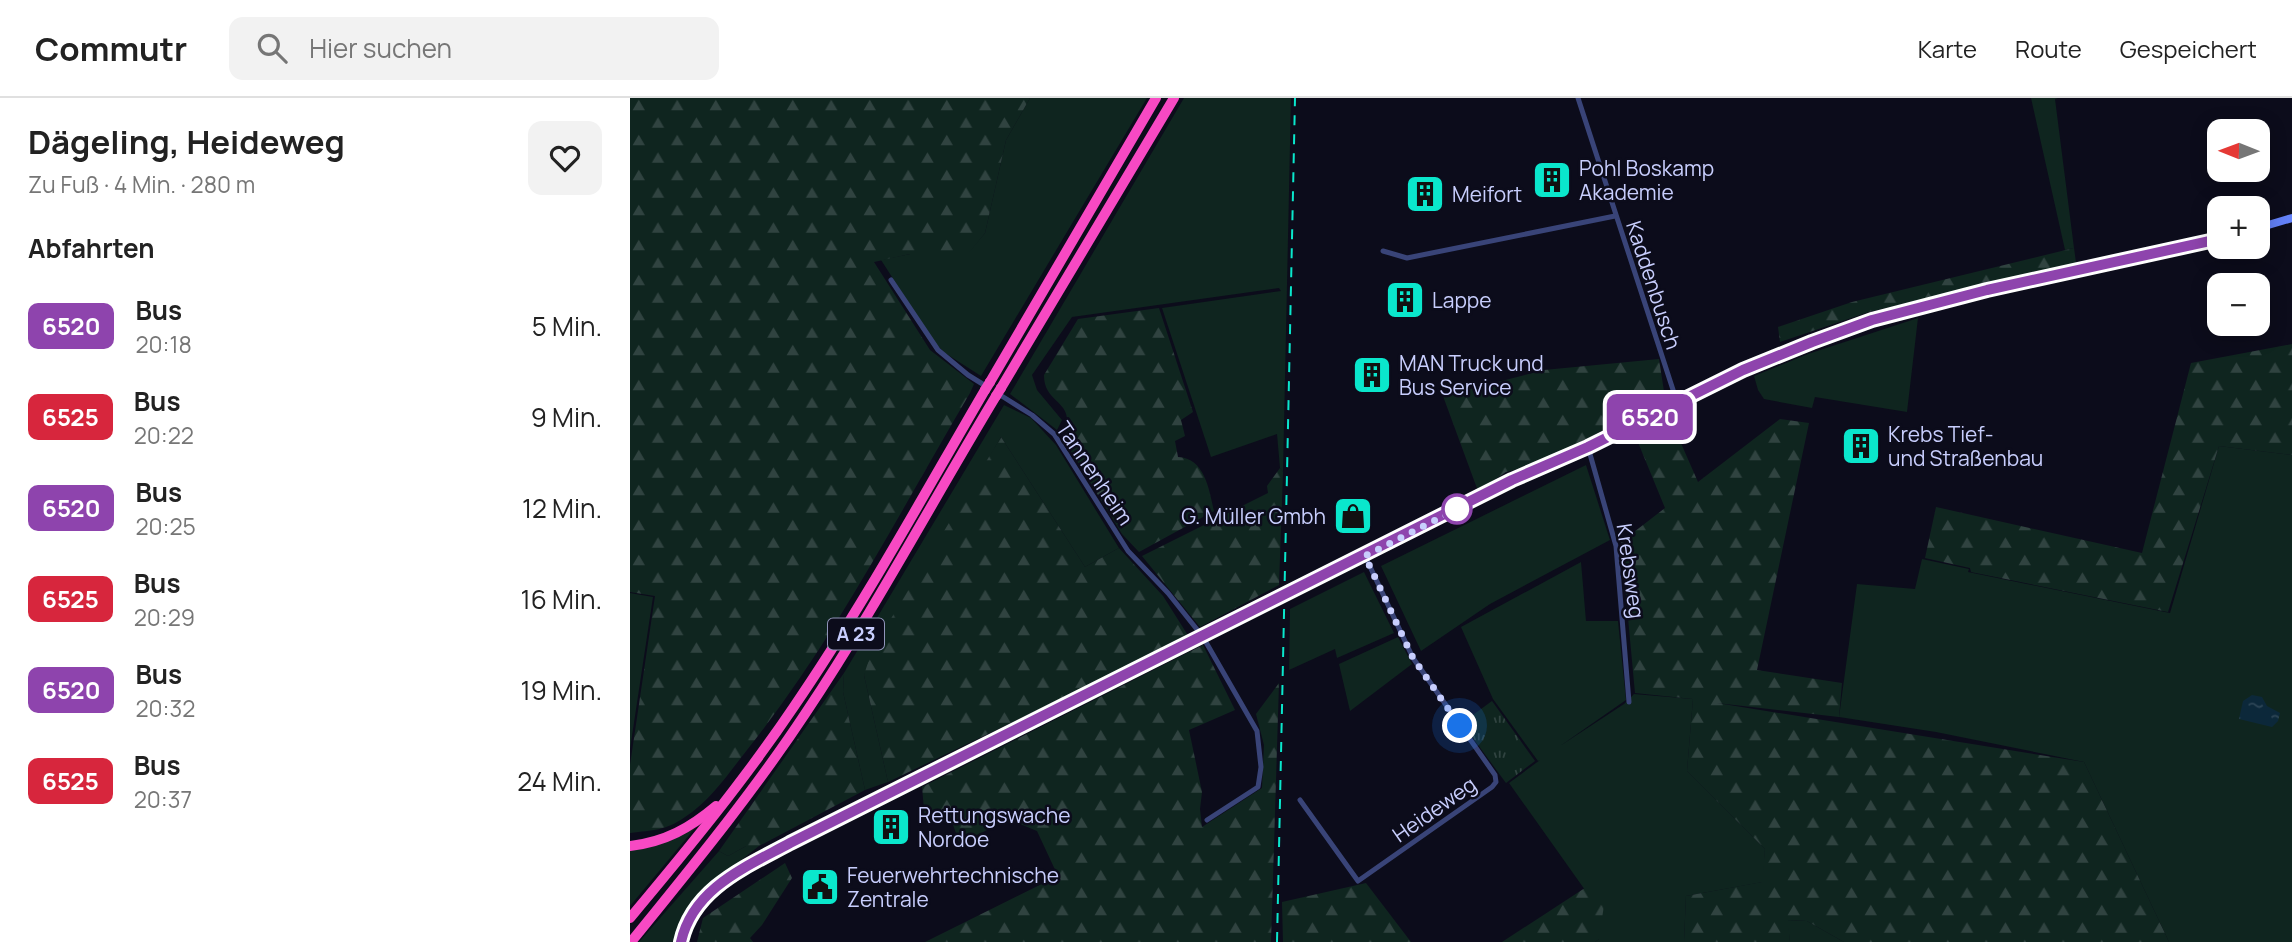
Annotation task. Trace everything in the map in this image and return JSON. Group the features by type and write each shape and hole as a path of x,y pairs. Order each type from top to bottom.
{"highway":[{"name":"A 23","path":"630,918 734,790 793,708 841,634 1156,98"},
{"name":"A 23","path":"631,942 745,798 804,715 888,582 1174,98"},
{"path":"630,846 659,841 685,830 734,790"}],"main road":[{"path":"2270,224 2292,218"},
{"path":"681,942 685,927 694,911 708,894 731,875 830,822 1512,480 1588,447 1766,361 1872,320 1987,290 2207,242"}],"street":[{"name":"Kaddenbusch","path":"1578,98 1677,402"},
{"path":"1383,251 1408,258 1615,216"},
{"name":"Tannenheim","path":"891,281 943,355 968,375 1032,415 1054,434 1128,551 1168,593 1203,637 1256,731 1261,766 1258,787 1207,820"},
{"name":"Krebsweg","path":"1588,447 1616,546 1629,702"},
{"name":"Heideweg","path":"1300,800 1358,881 1496,782 1495,775 1413,658 1365,556"}],"green space":[{"path":"630,98 1030,98 1006,140 985,233 968,254 910,254 874,262 930,350 974,384 970,393 837,621 779,708 733,768 703,803 678,822 659,829 630,833 630,765 655,596 630,592"},
{"path":"1030,98 1147,98 981,376 945,353 934,342 881,260 910,254 968,253 985,233 1006,140"},
{"path":"1184,98 1291,98 1283,472 1280,468 1277,434 1211,457 1162,308 1281,291 1279,288 1072,317 1032,375 1037,390 1062,420 1057,430 1010,394"},
{"path":"2031,98 2058,98 2055,99 2074,248 2065,250"},
{"path":"2074,248 2076,263 1869,312 1780,342 1778,327 1852,302"},
{"path":"1159,308 1193,412 1181,420 1185,436 1175,441 1178,457 1187,459 1200,469 1208,485 1214,511 1139,552 1122,534 1064,440 1067,416 1049,393 1044,375 1078,319"},
{"path":"1918,318 1907,412 1815,397 1812,408 1764,399 1758,390 1754,376 1808,354"},
{"path":"2292,344 2292,455 2219,446 2168,612 1971,572 1970,568 1925,558 1936,507 2142,553 2191,363"},
{"path":"1659,359 1665,398 1540,463 1506,472 1478,491 1443,396 1544,370"},
{"path":"1004,405 1031,418 1056,445 1119,548 1085,567 1001,437 864,675 888,782 865,790 843,692 844,673"},
{"path":"1669,416 1698,482 1780,419 1809,423 1757,670 1842,683 1839,717 1717,703 2084,762 2169,942 1844,942 1807,921 1788,920 1790,942 1684,942 1686,896 1762,882 1765,849 1687,771 1693,699 1635,693 1621,542 1665,508 1635,435"},
{"path":"1001,437 1085,567 1119,548 1163,596 1189,637 888,782 864,675 872,650"},
{"path":"2219,446 2292,455 2292,942 2169,942 2084,762 1936,732 1839,717 1857,584 1915,589 1922,559 1969,569 1968,572 2170,613"},
{"path":"1586,465 1610,540 1490,604 1421,651 1381,566"},
{"path":"1280,468 1283,472 1279,585 1200,627 1142,556 1268,493 1267,486"},
{"path":"1581,562 1586,621 1618,621 1626,700 1560,746 1624,704 1634,694 1693,699 1687,771 1765,849 1763,882 1686,896 1684,942 1595,942 1599,939 1585,890 1509,783 1540,760 1538,761 1493,699 1461,627"},
{"path":"1364,572 1394,633 1337,658 1335,649 1289,670 1290,609"},
{"path":"630,593 653,597 630,749"},
{"path":"1398,637 1412,664 1350,711 1339,664"},
{"path":"1203,645 1235,710 1189,730 1202,792 1202,827 1262,788 1264,745 1256,714 1279,683 1271,942 925,942 1058,876 1037,831 1008,819 960,844 948,811 925,820 922,787"},
{"path":"844,673 843,692 865,790 759,846 746,846 728,856 719,851"},
{"path":"1492,701 1535,761 1506,783 1462,723"},
{"path":"695,828 630,906 630,850 656,845"},
{"path":"746,846 759,846 698,899 681,926 676,942 639,942 719,851 728,856"},
{"path":"785,863 792,878 762,925 750,938 753,942 697,942 703,918"},
{"path":"1594,882 1604,905 1599,939 1595,942 1502,942"},
{"path":"1366,883 1411,942 1283,942 1282,902"},
{"path":"1787,920 1807,921 1844,942 1790,942"}],"water":[{"path":"2252,695 2262,697 2267,706 2280,713 2278,721 2272,727 2239,719 2243,701"}],"railway":[{"path":"1277,942 1295,98"}],"bus line":[{"name":"6520","path":"681,942 685,927 694,911 708,894 731,875 790,843 1512,480 1635,425 1743,370 1872,320 1987,290 2207,242"}],"place":[{"name":"Pohl Boskamp Akademie","path":"1552,180"},
{"name":"Meifort","path":"1425,194"},
{"name":"Lappe","path":"1405,300"},
{"name":"MAN Truck und Bus Service","path":"1372,375"},
{"name":"Krebs Tief- und Straßenbau","path":"1861,446"},
{"name":"G. Müller Gmbh","path":"1353,516"},
{"name":"Rettungswache Nordoe","path":"891,827"},
{"name":"Feuerwehrtechnische Zentrale","path":"820,887"}],"route":[{"path":"1457,509 1365,556 1413,658 1460,726"}]}
